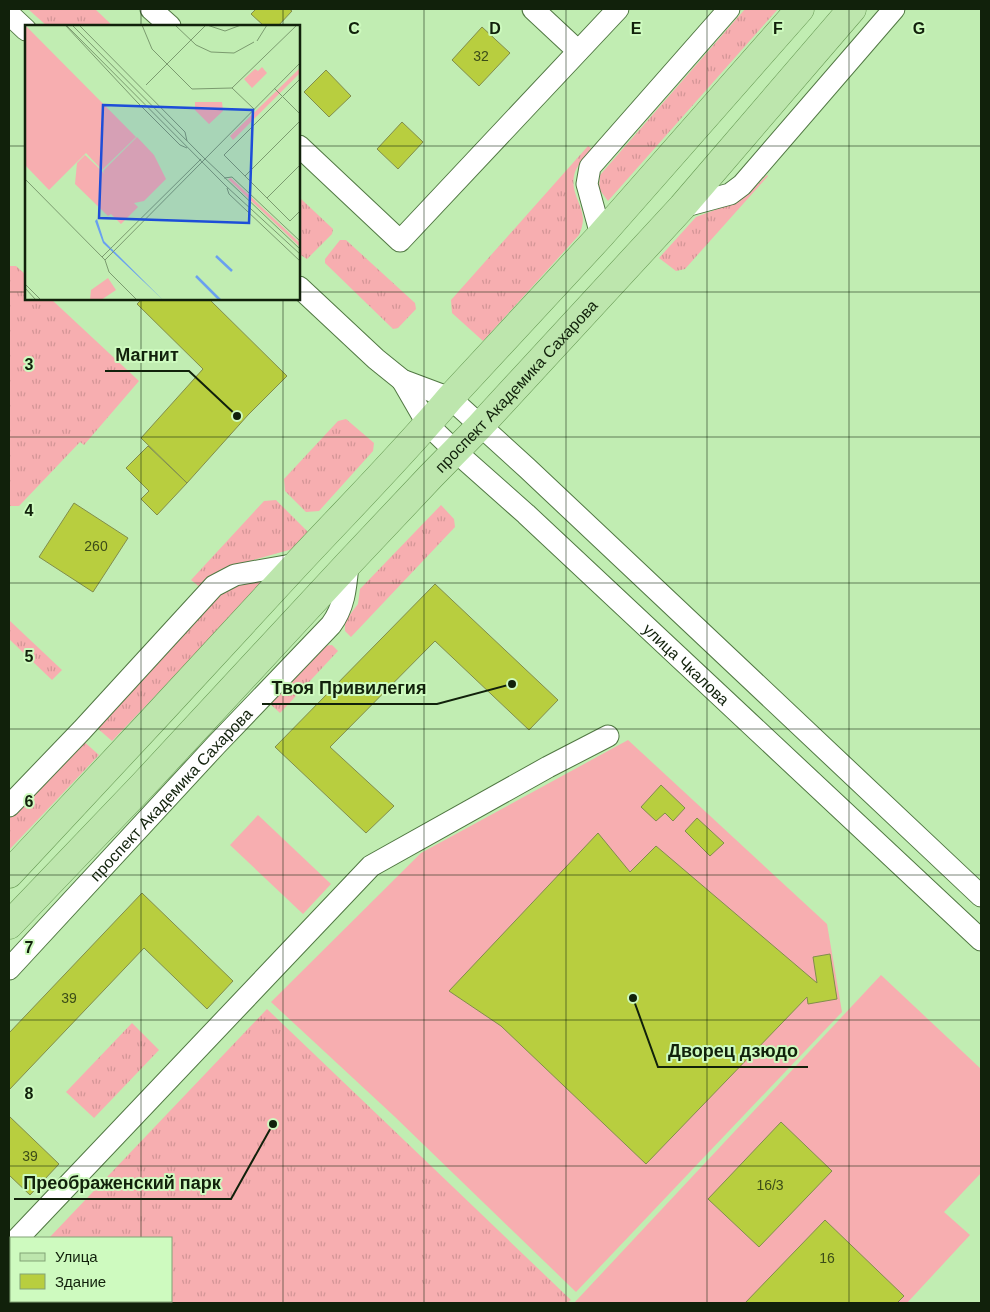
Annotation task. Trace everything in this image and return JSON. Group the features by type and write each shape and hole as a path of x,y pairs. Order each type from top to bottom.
{"main road":[{"path":"9,874 485,362 800,9"},
{"name":"проспект Академика Сахарова","path":"9,925 480,426 682,207 852,9"}],"street":[{"path":"151,9 169,25"},
{"path":"532,9 578,52"},
{"path":"300,147 400,240 618,9"},
{"path":"600,235 586,184 590,167 729,9"},
{"path":"682,207 730,194 742,185 894,9"},
{"path":"9,14 25,29"},
{"name":"улица Чкалова","path":"300,289 376,359 402,380 450,398 527,468 981,896"},
{"name":"улица Чкалова","path":"402,380 428,424 455,451 562,547 981,940"},
{"path":"9,806 214,586 235,575 297,564"},
{"name":"проспект Академика Сахарова","path":"9,969 331,625 338,616 344,599 348,564"},
{"path":"19,1237 371,866 548,767 608,736"}],"green space":[{"path":"28,9 95,9 112,25 46,25"},
{"path":"745,9 778,9 608,201 599,189 600,175"},
{"path":"588,146 592,149 578,166 574,179 575,191 583,219 579,235 483,341 452,313 451,300"},
{"path":"767,175 685,269 676,271 659,258 696,217 736,202 747,195"},
{"path":"300,198 333,229 332,234 307,259 300,255"},
{"path":"340,240 346,240 415,303 416,309 398,328 393,329 325,263 325,259"},
{"path":"9,266 16,266 25,274 25,300 52,300 139,381 84,445 80,442 19,506 9,506"},
{"path":"346,419 374,443 373,451 319,511 306,512 285,491 284,479 338,421"},
{"path":"276,500 309,533 296,548 221,569 201,588 191,580 264,501"},
{"path":"441,505 454,519 455,527 351,637 345,631 345,621 358,604 360,589"},
{"path":"262,578 265,581 112,741 96,727 220,592"},
{"path":"9,620 62,670 52,680 9,639"},
{"path":"332,645 338,651 280,713 267,701 322,646"},
{"path":"81,739 99,755 9,850 9,816"},
{"path":"628,740 827,924 842,1012 576,1292 394,1116 271,1002 421,853"},
{"path":"258,815 331,884 303,914 230,845"},
{"path":"881,975 981,1069 981,1173 944,1212 970,1235 907,1303 574,1303"},
{"path":"267,1009 571,1300 567,1303 9,1303 10,1280 10,1302 172,1302 172,1237 50,1237"},
{"path":"132,1023 159,1050 94,1118 66,1092"}],"building":[{"path":"256,9 289,9 292,11 279,25 263,25 251,14"},
{"path":"482,27 510,53 479,86 452,60"},
{"path":"326,70 351,96 329,117 304,92"},
{"path":"402,122 423,142 398,169 377,149"},
{"path":"141,300 210,300 287,376 248,415 187,483 141,438 203,369 137,304"},
{"path":"148,446 187,483 157,515 141,499 149,491 126,468"},
{"path":"74,503 128,538 93,592 39,557"},
{"path":"435,584 558,700 529,730 435,641 330,747 394,806 366,833 275,747"},
{"path":"661,785 685,808 673,821 665,813 656,821 641,807"},
{"path":"697,818 724,843 710,856 685,831"},
{"path":"598,833 630,872 656,846 817,983 813,957 830,954 837,999 808,1004 807,997 646,1164 501,1026 449,991"},
{"path":"142,893 233,981 207,1009 144,948 9,1090 9,1033"},
{"path":"9,1116 59,1164 30,1195 9,1175"},
{"path":"781,1122 832,1171 759,1247 708,1199"},
{"path":"825,1220 904,1296 897,1303 745,1303"}],"place":[{"name":"Магнит","path":"237,416"},
{"name":"Твоя Привилегия","path":"512,684"},
{"name":"Дворец дзюдо","path":"633,998"},
{"name":"Преображенский парк","path":"273,1124"}]}
